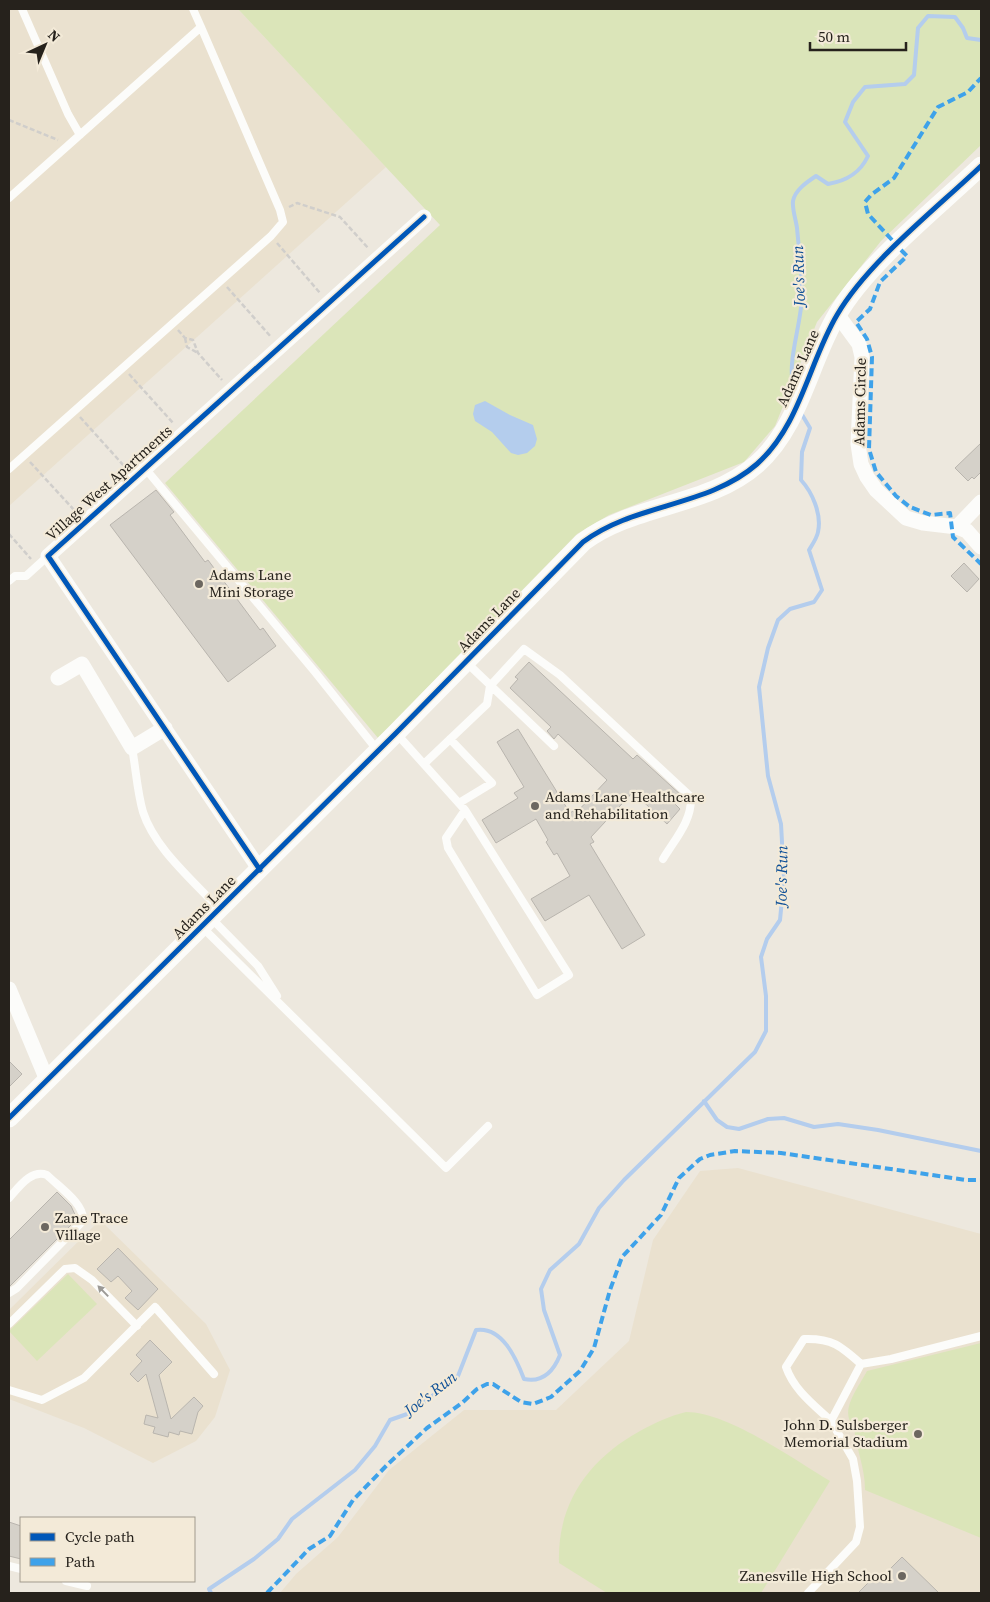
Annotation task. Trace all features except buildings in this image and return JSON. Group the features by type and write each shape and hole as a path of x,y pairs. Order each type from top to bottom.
{"street":[{"name":"Adams Lane","path":"9,1118 396,734 583,542 613,524 712,490 743,474 771,450 794,409 837,314 868,274 981,166"},
{"name":"Village West Apartments","path":"260,870 165,728 42,561 144,467 424,217"},
{"name":"Adams Circle","path":"837,314 859,344 862,357 858,444 861,464 867,477 876,490 906,518 923,523 957,526"},
{"path":"981,502 957,526 966,531 981,547"},
{"path":"58,678 82,664 132,748 165,728"},
{"path":"9,989 13,1012 47,1080"}],"lane":[{"path":"22,9 68,114 80,135"},
{"path":"9,469 271,236 283,222 280,210 194,9"},
{"path":"9,198 201,27"},
{"path":"144,467 315,672 378,751"},
{"path":"9,581 15,576 26,576 42,561"},
{"path":"425,763 487,704 490,686 524,649 560,675 691,797 692,808 688,820 663,859"},
{"path":"466,662 554,746"},
{"path":"396,734 425,763 465,810 569,975 537,995 448,848 446,838 465,810"},
{"path":"450,739 492,783 459,803"},
{"path":"132,748 139,795 144,814 153,833 211,918 281,1005 446,1168 488,1126"},
{"path":"211,918 258,966 281,1005"},
{"path":"9,1198 32,1175 42,1173 47,1175 78,1206 84,1221 17,1288 9,1292"},
{"path":"9,1324 65,1269 75,1268 92,1280 137,1326"},
{"path":"9,1390 42,1400 84,1378 155,1307 214,1374"},
{"path":"861,1364 891,1359 981,1336"},
{"path":"808,1593 856,1542 860,1527 857,1481 852,1459 831,1421 800,1393 790,1379 786,1367 804,1339 822,1338 842,1346 861,1364"},
{"path":"831,1421 861,1364"},
{"path":"70,1582 87,1586"}],"path":[{"path":"9,120 58,140"},
{"path":"280,210 297,203 340,217 378,260"},
{"path":"271,236 320,293"},
{"path":"221,280 271,337"},
{"path":"172,324 185,338 187,346 198,353 222,380"},
{"path":"185,338 194,340 198,353"},
{"path":"123,367 174,424"},
{"path":"74,410 125,467"},
{"path":"24,455 75,511"},
{"path":"9,534 42,561"}],"shaded area":[{"path":"9,9 238,9 386,167 9,506"},
{"path":"738,1168 981,1234 981,1593 280,1593 296,1574 338,1537 389,1470 464,1410 556,1410 629,1341 653,1240 700,1171"},
{"path":"100,1220 206,1324 230,1370 215,1417 196,1441 153,1463 84,1428 9,1399 9,1310"}],"green space":[{"path":"238,9 981,9 981,145 881,241 817,322 775,426 744,462 609,515 577,534 378,738 165,483 440,225"},
{"path":"68,1274 97,1304 37,1361 9,1331"},
{"name":"John D. Sulsberger Memorial Stadium","path":"981,1343 981,1538 865,1490 864,1474 854,1427 848,1414 855,1392 867,1371"},
{"path":"686,1412 703,1414 740,1428 760,1438 830,1481 761,1593 607,1593 559,1563 560,1541 570,1502 591,1469 622,1442 657,1423"}],"water":[{"path":"485,401 533,425 537,439 535,446 527,453 518,455 511,453 492,432 475,421 473,414 475,405"}],"waterway":[{"name":"Joe's Run","path":"795,394 792,370 802,296 797,228 793,207 796,193 816,176 828,184 841,181 857,172 865,162 868,156 845,122 853,102 865,87 905,84 914,75 918,28 928,16 955,17 967,38 981,40"},
{"name":"Joe's Run","path":"211,1593 209,1589 254,1559 278,1539 292,1519 355,1470 375,1446 390,1420 410,1413 458,1376 476,1330 485,1330 501,1338 512,1353 524,1379 531,1380 542,1377 555,1366 560,1355 544,1310 541,1289 550,1270 579,1244 599,1208 624,1180 755,1052 766,1031 766,996 761,957 767,939 780,920 784,878 781,824 768,776 759,687 768,648 778,620 790,609 814,602 822,590 809,550 817,534 819,518 812,497 801,480 802,452 810,428 801,413"},
{"path":"704,1101 717,1120 727,1127 739,1129 768,1119 784,1118 814,1127 838,1124 878,1130 981,1151"}],"marked path":[{"path":"892,240 868,214 865,202 871,195 894,178 938,107 968,92 981,78"},
{"path":"901,250 907,256 880,282 870,309 856,322 867,339 872,357 869,449 876,472 896,496 910,507 931,515 950,513 953,537 981,564"},
{"path":"267,1593 309,1549 330,1536 353,1500 388,1464 427,1428 462,1403 477,1389 487,1384 493,1384 521,1402 533,1404 551,1397 580,1371 594,1348 610,1290 622,1257 661,1215 679,1178 700,1159 710,1155 735,1151 781,1153 966,1180 981,1180"}],"cycle path":[{"path":"9,1118 396,733 583,542 603,529 625,519 716,489 738,478 757,464 772,449 794,413 827,333 850,295 884,256 981,166"},
{"path":"260,870 48,556 424,217"}],"place":[{"name":"Adams Lane Mini Storage","path":"199,584"},
{"name":"Adams Lane Healthcare and Rehabilitation","path":"535,806"},
{"name":"Zane Trace Village","path":"45,1227"},
{"name":"John D. Sulsberger Memorial Stadium","path":"918,1434"},
{"name":"Zanesville High School","path":"902,1576"}]}
